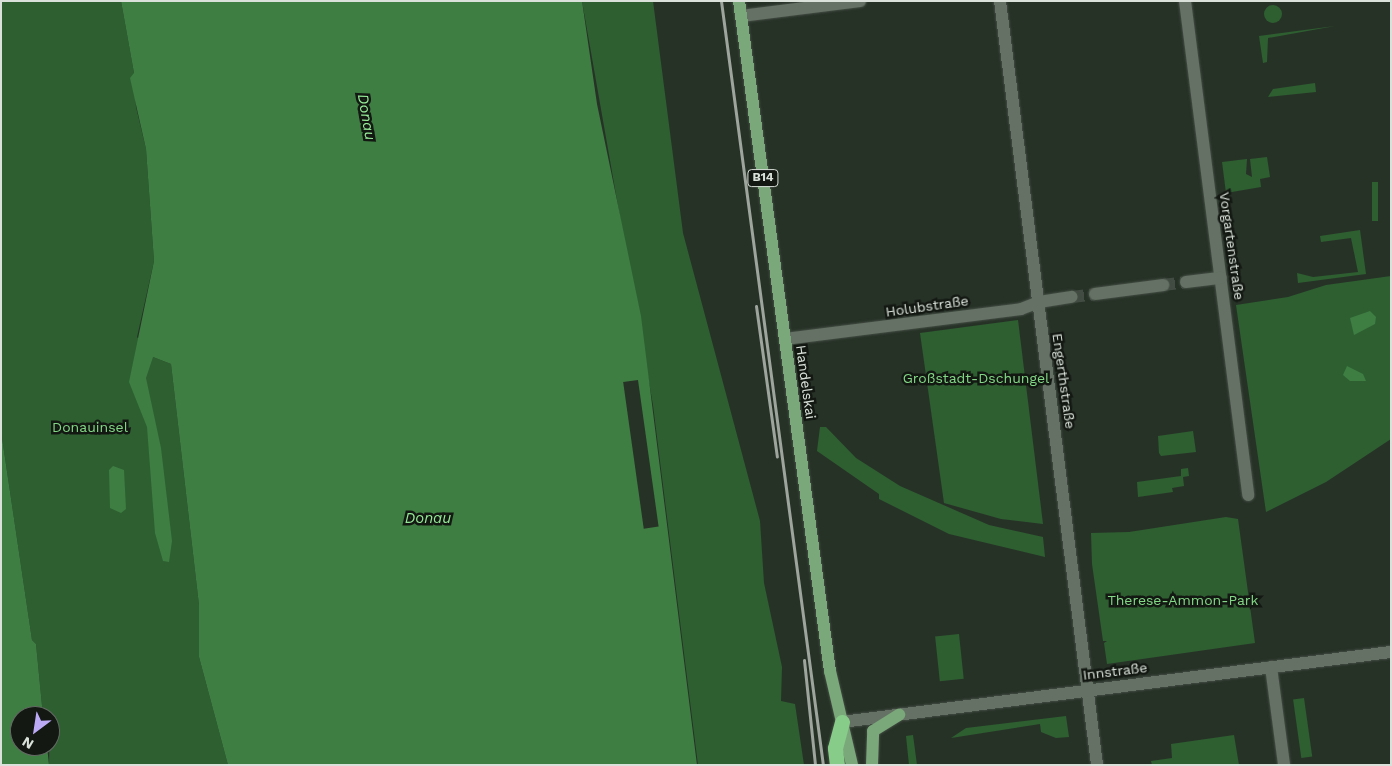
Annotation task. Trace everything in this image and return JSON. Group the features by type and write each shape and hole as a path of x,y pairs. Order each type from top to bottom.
{"highway":[{"path":"837,765 835,748 842,722"}],"main road":[{"name":"Handelskai","path":"738,1 830,671 852,765"},
{"path":"872,765 873,730 898,714"}],"street":[{"path":"741,16 860,1"},
{"name":"Engerthstraße","path":"1000,1 1097,765"},
{"name":"Vorgartenstraße","path":"1185,1 1248,495"},
{"path":"1186,282 1221,278"},
{"path":"1095,294 1163,286"},
{"name":"Holubstraße","path":"785,339 1021,309 1039,302 1072,297"},
{"name":"Innstraße","path":"842,722 1088,689 1391,652"},
{"path":"1271,667 1284,765"}],"green space":[{"name":"Donauinsel","path":"1,1 121,1 134,73 136,107 146,149 154,261 137,337 153,357 171,364 199,605 199,657 228,765 49,765 49,756 60,756 60,706 42,706 36,644 32,640 1,431"},
{"path":"582,1 653,1 683,233 760,521 764,583 782,667 781,701 795,704 804,765 698,765 653,405"},
{"path":"1273,5 1279,8 1282,14 1279,20 1273,23 1267,20 1264,14 1267,8"},
{"path":"1335,26 1268,38 1267,62 1263,63 1259,36"},
{"path":"1315,83 1316,92 1268,97 1273,89"},
{"path":"1267,157 1270,177 1260,179 1261,187 1226,193 1222,162 1247,159 1246,174 1252,177 1250,159"},
{"path":"1372,182 1378,182 1378,221 1372,221"},
{"path":"1360,230 1366,274 1298,283 1297,273 1313,277 1358,272 1351,238 1321,242 1320,236"},
{"path":"1391,276 1391,439 1326,482 1266,512 1236,305 1288,297 1326,285"},
{"name":"Großstadt-Dschungel","path":"1018,320 1043,524 1001,519 944,503 920,333"},
{"path":"820,427 826,427 856,458 900,486 989,525 1043,537 1045,557 949,534 879,499 879,494 817,451"},
{"path":"1193,431 1196,452 1161,456 1159,453 1158,436"},
{"path":"1188,468 1189,476 1183,477 1184,486 1172,488 1173,492 1138,497 1137,482 1181,476 1181,469"},
{"name":"Therese-Ammon-Park","path":"1226,517 1238,519 1255,643 1107,664 1104,643 1107,641 1103,641 1092,564 1091,533 1129,532"},
{"path":"959,634 964,679 940,681 935,637"},
{"path":"1304,698 1312,756 1301,758 1293,700"},
{"path":"1066,716 1069,737 1056,738 1041,732 1040,724 951,738 966,728"},
{"path":"913,735 917,765 909,765 906,736"},
{"path":"1234,735 1239,765 1152,765 1151,761 1172,758 1171,744"}],"water":[{"name":"Donau","path":"121,1 582,1 597,104 641,316 697,765 228,765 199,657 199,605 171,364 153,357 146,378 161,448 172,541 169,562 163,561 155,533 147,427 129,382 154,261 146,149 130,78 134,73"},
{"path":"1370,311 1376,317 1375,324 1354,335 1350,318"},
{"path":"1347,366 1363,374 1366,381 1350,381 1343,375"},
{"path":"1,431 32,640 36,644 42,706 10,706 10,756 48,756 49,765 1,765"},
{"path":"113,466 124,470 126,509 121,513 110,508 109,470"}],"pier":[{"path":"638,380 659,527 644,529 623,382"}],"tunnel":[{"path":"1163,285 1186,282"},
{"path":"1072,297 1095,294"}],"railway":[{"path":"721,1 823,765"},
{"path":"756,306 777,457"},
{"path":"804,660 815,765"}]}
